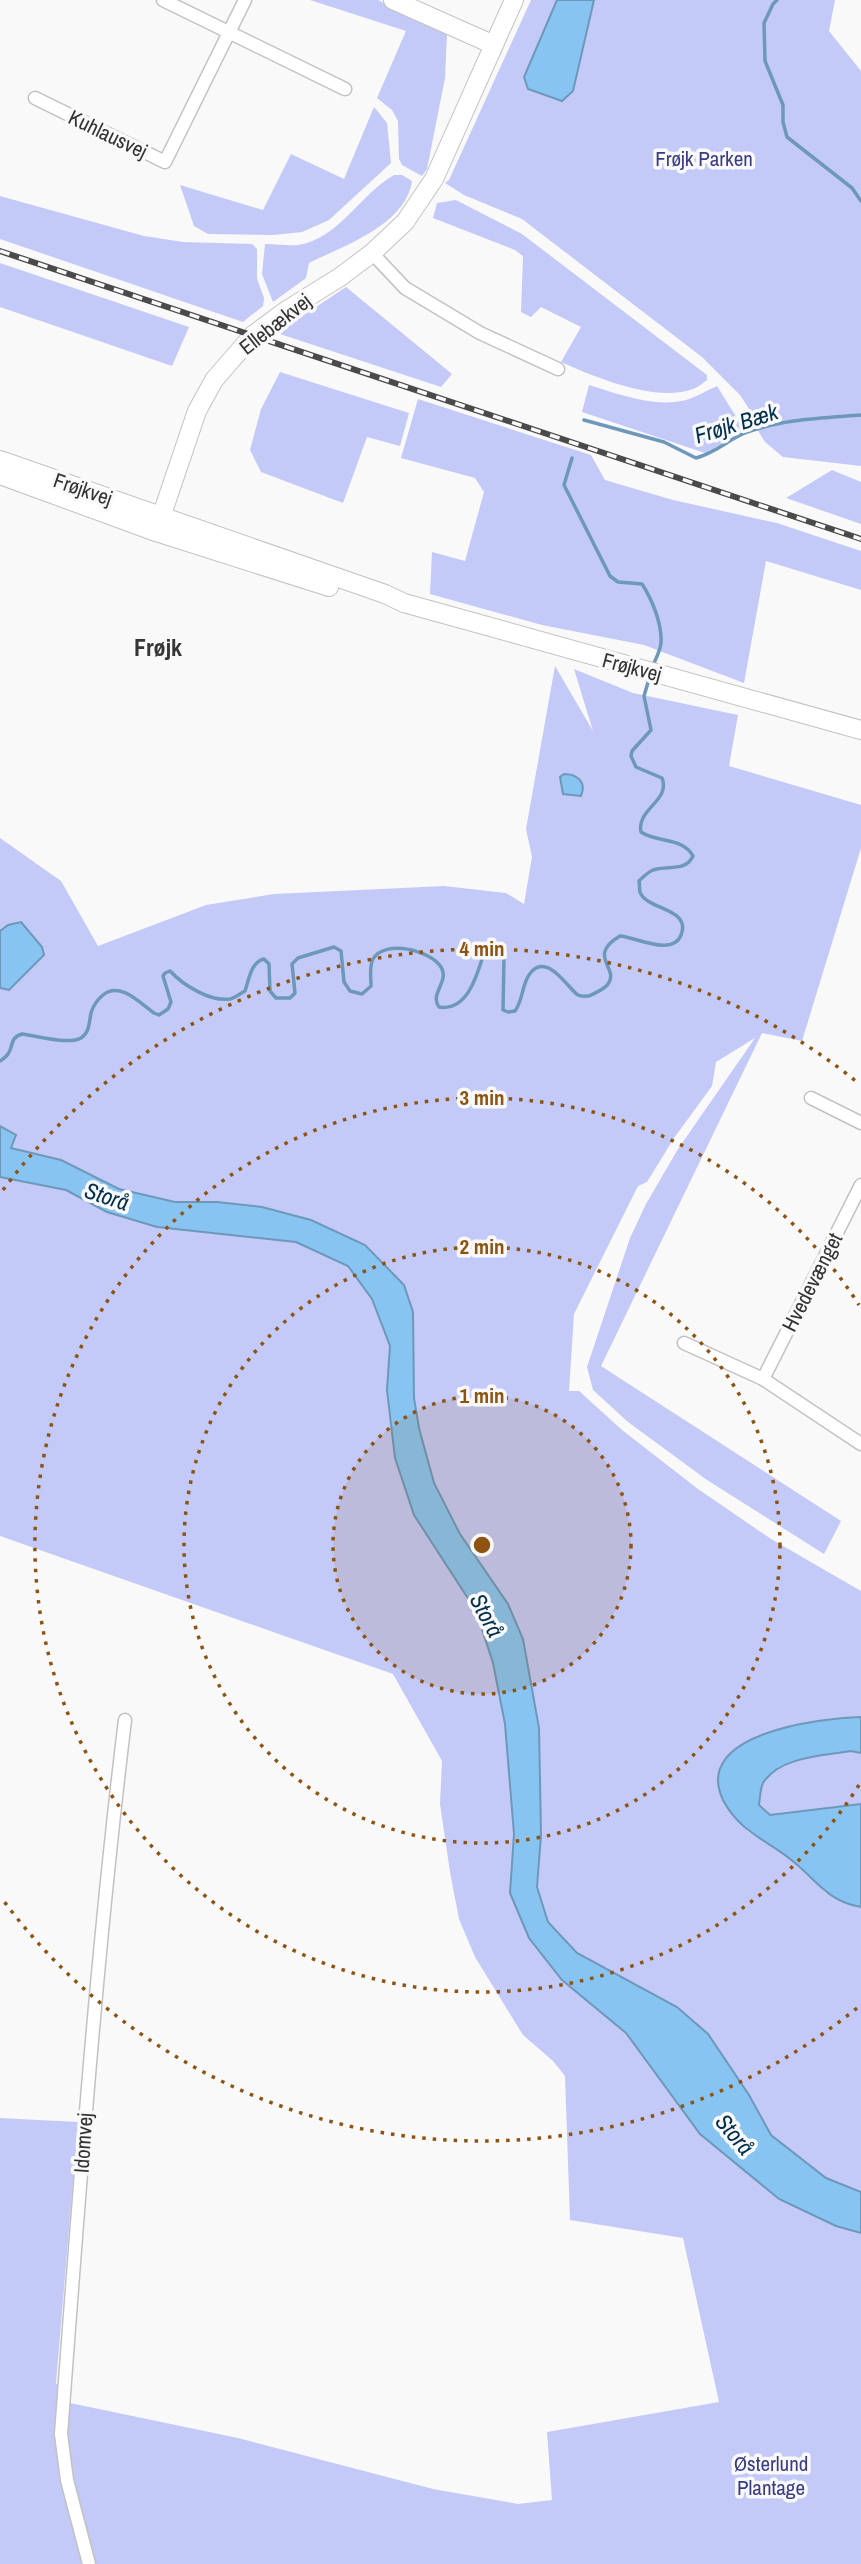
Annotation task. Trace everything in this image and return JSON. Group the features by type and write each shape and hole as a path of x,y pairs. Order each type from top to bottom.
{"street":[{"path":"163,0 345,89"},
{"name":"Kuhlausvej","path":"35,98 165,162 245,0"},
{"path":"393,0 424,7 494,45"},
{"name":"Ellebækvej","path":"159,525 197,411 222,369 253,335 372,253 405,222 429,189 514,0"},
{"path":"372,253 405,288 480,332 558,369"},
{"name":"Frøjkvej","path":"0,460 159,525"},
{"name":"Frøjkvej","path":"0,475 385,594 404,603 861,730"},
{"path":"811,1098 861,1123"},
{"name":"Hvedevænget","path":"763,1380 861,1185"},
{"path":"684,1343 763,1380 861,1444"},
{"name":"Idomvej","path":"89,2564 66,2480 61,2434 85,2118 125,1720"}],"green space":[{"path":"310,0 378,0 447,34 445,78 427,169 422,176 402,165 399,159 398,121 392,110 377,98 406,31"},
{"name":"Frøjk Parken","path":"531,0 835,0 829,31 861,71 861,466 783,457 765,442 740,395 702,357 522,219 464,195 445,183 449,180"},
{"path":"374,107 387,123 391,163 329,220 302,232 273,235 208,234 194,226 180,185 263,210 291,154 344,179"},
{"path":"394,175 402,175 412,181 398,210 371,232 309,263 306,278 273,302 262,274 265,244 298,245 313,241 338,225"},
{"path":"0,196 144,236 183,242 252,244 257,249 257,279 264,298 263,306 243,322 0,239"},
{"path":"456,200 522,234 707,375 707,380 693,389 678,392 644,391 590,375 561,362 581,327 541,307 531,317 521,312 523,256 515,250 433,218 437,203"},
{"path":"0,263 189,327 172,366 0,307"},
{"path":"346,287 452,374 441,387 277,333"},
{"path":"280,372 409,413 400,446 367,437 343,503 261,472 250,450 261,409"},
{"path":"589,385 637,399 662,402 686,400 717,386 745,431 705,453 582,412"},
{"path":"418,399 591,455 605,480 673,500 777,523 861,551 861,590 766,561 744,683 644,645 542,625 430,594 432,552 465,561 484,492 475,478 401,458"},
{"path":"832,470 861,482 861,524 786,498"},
{"path":"555,666 593,731 574,669 633,693 738,715 729,766 861,805 861,848 802,1041 762,1033 601,1366 841,1521 824,1554 707,1480 628,1422 593,1390 587,1367 630,1238 646,1204 678,1149 755,1038 716,1062 712,1086 674,1138 647,1182 638,1186 574,1314 569,1391 579,1391 622,1430 698,1489 771,1539 861,1591 861,1717 832,1718 755,1736 747,1831 794,1861 826,1893 861,1907 861,2192 826,2178 771,2135 749,2095 708,2034 677,2007 577,1953 548,1922 537,1887 541,1835 539,1728 460,1534 434,1483 414,1398 413,1312 404,1285 365,1245 311,1220 262,1207 217,1202 175,1202 119,1189 61,1160 10,1148 15,1135 0,1126 0,838 61,881 98,946 206,905 274,894 444,886 506,893 524,904 532,857 526,829"},
{"name":"Østerlund Plantage","path":"0,1177 66,1190 107,1212 157,1227 296,1242 348,1266 372,1299 390,1346 387,1390 414,1515 477,1615 493,1663 505,1724 514,1834 510,1893 562,1980 626,2033 700,2134 836,2226 861,2233 861,2564 0,2564 0,2118 78,2122 56,2383 70,2403 238,2438 433,2489 518,2504 552,2500 547,2432 719,2402 683,2238 570,2220 565,2076 553,2061 523,2035 475,1957 459,1919 450,1872 440,1804 442,1761 393,1674 0,1536"},
{"path":"851,1751 861,1753 861,1804 770,1815 759,1806 763,1783 780,1767 803,1759"}],"water":[{"path":"557,0 594,0 573,91 562,101 528,89 524,77"},
{"path":"564,774 573,775 580,780 583,787 581,796 563,794 560,777"},
{"path":"21,922 42,947 44,955 9,990 0,988 0,931 8,925"},
{"name":"Storå","path":"0,1126 16,1135 11,1148 61,1160 119,1189 175,1202 217,1202 262,1207 311,1220 365,1245 404,1285 413,1312 414,1398 434,1483 460,1534 508,1604 523,1639 539,1728 541,1835 537,1887 548,1922 577,1953 677,2007 708,2034 749,2095 771,2135 826,2178 861,2192 861,2233 836,2226 779,2199 700,2134 626,2033 562,1980 529,1938 510,1893 514,1834 505,1724 493,1663 476,1611 414,1515 395,1458 387,1390 390,1346 372,1299 348,1266 296,1242 157,1227 107,1212 66,1190 0,1177"},
{"path":"861,1717 861,1753 851,1751 816,1756 780,1767 763,1783 759,1805 770,1815 861,1804 861,1907 832,1896 785,1855 738,1821 723,1800 718,1777 725,1759 742,1745 765,1734 818,1721"}],"waterway":[{"name":"Frøjk Bæk","path":"777,0 764,23 765,61 783,105 783,122 787,137 852,188 861,201"},
{"name":"Frøjk Bæk","path":"584,420 664,442 696,458 759,428 802,420 861,415"},
{"name":"Frøjk Bæk","path":"572,458 564,485 610,576 618,582 642,584 656,612 661,642 652,668"},
{"name":"Frøjk Bæk","path":"0,1061 10,1051 13,1040 22,1034 61,1040 81,1038 88,1030 94,1006 109,991 116,990 130,995 159,1015 168,1009 171,1002 163,976 170,971 197,991 214,998 230,999 245,991 253,967 264,959 269,964 270,991 276,998 290,998 295,993 292,964 298,958 334,947 341,951 344,982 350,991 362,994 371,986 372,962 379,953 397,948 427,956 435,961 443,972 436,997 439,1007 450,1007 466,996 486,946 491,943 502,948 504,958 503,1010 515,1011 529,975 536,968 543,966 556,973 579,996 589,996 600,991 607,986 611,978 604,956 610,943 620,936 670,945 677,941 683,926 674,914 650,903 640,891 639,881 649,872 681,866 693,856 683,846 641,832 643,817 662,793 663,786 662,778 636,767 631,756 632,751 651,730 644,696 649,679"}],"railway":[{"path":"0,251 861,539"}],"district":[{"name":"Frøjk","path":"158,647"}]}
